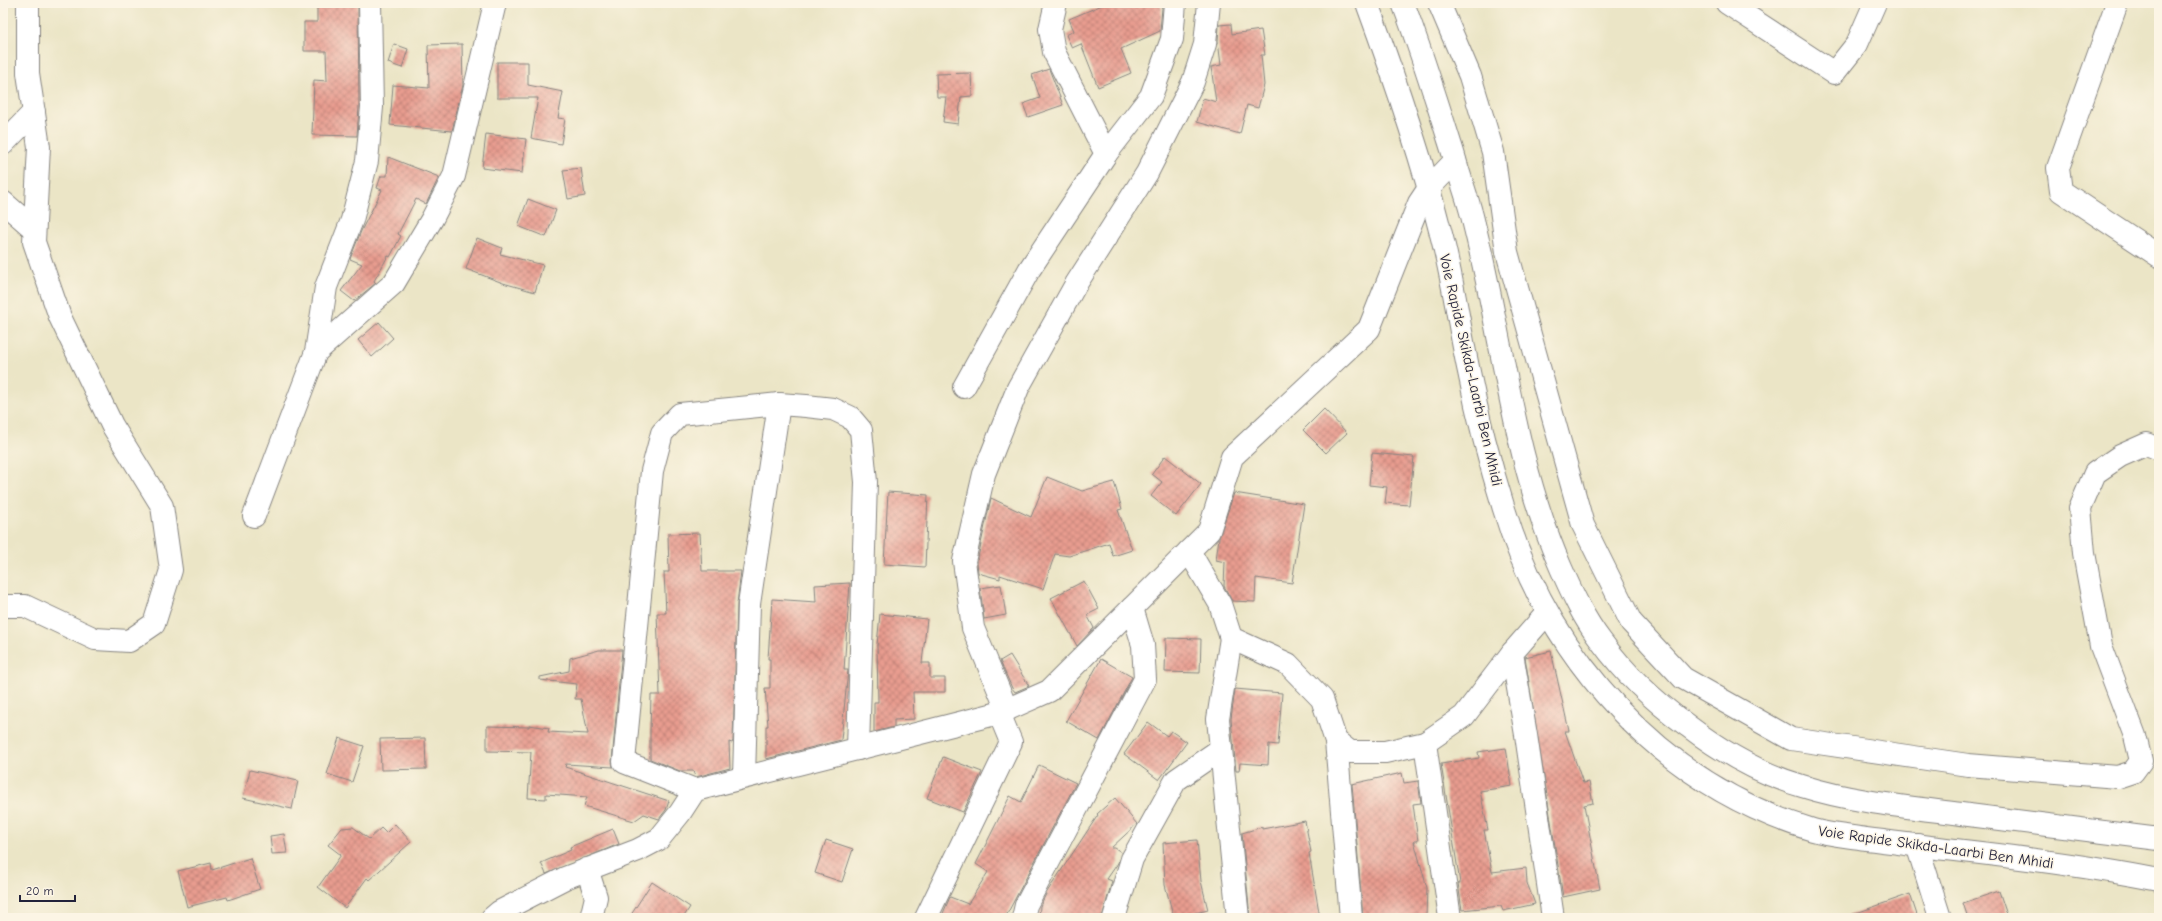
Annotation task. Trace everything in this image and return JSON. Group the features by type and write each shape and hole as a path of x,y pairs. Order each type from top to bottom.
{"main road":[{"path":"3,606 25,606 95,638 129,641 154,624 171,570 162,506 112,425 60,317 34,242 39,147 28,72 28,3"},
{"path":"254,516 316,352 326,287 352,220 367,161 372,107 370,3"},
{"path":"316,352 394,283 435,213 454,176 495,3"},
{"path":"1056,3 1050,29 1054,52 1106,154"},
{"path":"964,388 1029,270 1106,154 1151,96 1172,39 1175,3"},
{"path":"926,918 1011,742 1003,712 973,628 964,561 984,474 1018,388 1076,284 1147,173 1193,82 1205,44 1209,3"},
{"name":"Voie Rapide Skikda-Laarbi Ben Mhidi","path":"1367,3 1397,87 1429,188 1442,237 1470,377 1496,481 1516,546 1547,613 1568,648 1595,684 1652,742 1720,790 1760,811 1815,831 2022,858 2159,880"},
{"path":"1403,3 1436,100 1474,224 1503,368 1530,478 1553,550 1568,585 1599,640 1640,688 1668,711 1721,749 1767,773 1799,786 1843,797 1902,806 2159,840"},
{"path":"1440,3 1470,76 1493,152 1507,252 1583,525 1631,622 1683,678 1791,738 1968,765 2118,777 2133,772 2141,761 2135,736 2101,646 2084,552 2080,508 2095,473 2120,456 2147,444 2159,449"},
{"path":"1727,3 1834,73 1857,44 1875,3"},
{"path":"2117,3 2058,168 2061,191 2159,256"},
{"path":"3,144 34,112"},
{"path":"858,749 866,482 861,430 850,418 833,409 779,404 680,414 662,433 652,471 624,762 695,790 744,777 858,749 1003,712 1049,691 1209,531 1232,457 1369,329 1419,203 1429,188 1455,161"},
{"path":"3,202 34,229"},
{"path":"744,777 749,604 779,404"},
{"path":"1189,551 1220,604 1231,638 1218,719 1238,918"},
{"path":"1023,918 1026,905 1145,679 1143,645 1132,608"},
{"path":"1336,741 1350,752 1385,752 1425,742 1464,716 1512,653 1547,613"},
{"path":"1231,638 1288,664 1322,699 1336,741 1351,918"},
{"path":"1512,653 1526,735 1553,918"},
{"path":"1425,742 1450,918"},
{"path":"1114,918 1132,859 1176,780 1221,749"},
{"path":"492,918 499,912 566,878 638,850 659,839 680,813 695,790"},
{"path":"1917,845 1940,918"},
{"path":"587,869 596,897 591,918"}],"building":[{"path":"317,3 358,3 359,107 357,136 312,135 314,80 327,81 326,51 304,51 304,22 317,22"},
{"path":"1107,3 1160,3 1162,8 1160,31 1121,49 1131,73 1098,87 1081,44 1072,48 1066,35 1074,31 1069,19"},
{"path":"1231,24 1232,34 1261,30 1265,55 1261,55 1264,85 1258,108 1247,105 1240,134 1197,122 1203,98 1216,102 1211,67 1221,65 1218,41 1219,25"},
{"path":"394,44 408,49 402,68 388,63"},
{"path":"462,44 463,85 452,131 390,125 393,85 429,88 428,45"},
{"path":"497,62 528,62 528,85 563,92 558,118 565,119 561,144 531,138 538,98 497,98"},
{"path":"1049,69 1063,105 1028,117 1023,104 1040,98 1032,75"},
{"path":"971,73 972,96 961,97 958,124 943,122 946,97 937,97 936,74"},
{"path":"486,134 526,139 522,173 482,168"},
{"path":"388,157 439,177 426,204 416,199 398,234 401,236 390,257 388,256 374,281 376,283 354,301 341,291 362,264 350,259 361,231 382,190 377,188 381,176 387,176"},
{"path":"581,168 585,196 568,199 563,170"},
{"path":"528,199 556,210 546,237 518,226"},
{"path":"477,238 502,248 500,254 543,265 535,292 503,283 466,269"},
{"path":"379,322 393,338 372,357 358,340"},
{"path":"1324,409 1347,433 1326,453 1303,430"},
{"path":"1372,453 1414,457 1409,505 1385,503 1387,487 1369,485"},
{"path":"1165,456 1201,484 1176,516 1151,496 1162,482 1152,474"},
{"path":"1047,477 1082,491 1114,482 1122,509 1118,510 1132,550 1113,556 1109,543 1069,556 1055,554 1043,589 1000,575 1000,579 978,573 977,562 991,498 1031,517"},
{"path":"888,492 928,495 925,567 884,564"},
{"path":"1234,493 1304,504 1292,583 1256,578 1255,602 1232,601 1224,586 1225,562 1216,560 1219,538"},
{"path":"700,533 702,571 741,571 737,604 733,741 732,743 729,742 730,768 696,777 694,771 680,771 650,759 650,731 651,695 660,695 657,613 666,613 664,572 669,572 668,534"},
{"path":"1084,581 1099,609 1087,615 1094,628 1077,646 1051,598"},
{"path":"850,583 844,670 848,670 841,740 766,759 766,726 768,726 765,688 770,688 770,659 768,659 772,599 816,602 815,585"},
{"path":"1001,585 1006,615 984,619 980,588"},
{"path":"880,614 927,619 922,663 930,663 930,678 945,678 945,692 913,692 914,719 894,720 894,727 874,732 874,702 878,702 877,645"},
{"path":"1166,638 1201,639 1200,673 1165,672"},
{"path":"599,650 622,650 612,761 613,767 566,764 565,767 669,801 666,810 659,819 644,814 634,821 584,806 587,797 546,794 546,799 528,798 531,752 487,751 487,726 529,727 529,725 549,728 548,732 588,734 581,699 575,699 577,684 540,680 540,677 569,671 570,658"},
{"path":"1551,651 1569,731 1565,731 1583,783 1589,782 1593,803 1584,805 1600,889 1563,897 1525,657"},
{"path":"1010,655 1029,686 1015,692 1000,661"},
{"path":"1101,659 1132,677 1099,740 1066,721"},
{"path":"1235,689 1282,693 1278,745 1269,744 1268,765 1240,763 1239,771 1236,771 1231,719"},
{"path":"1148,722 1167,736 1171,731 1187,742 1159,780 1124,754"},
{"path":"339,738 364,746 352,782 327,774"},
{"path":"425,738 426,769 381,770 380,739"},
{"path":"1506,748 1512,786 1480,791 1488,830 1484,830 1492,872 1526,868 1527,883 1535,904 1503,911 1501,906 1462,910 1458,883 1460,883 1441,764 1479,758 1478,752"},
{"path":"943,757 982,772 963,812 927,798"},
{"path":"1039,765 1076,783 1005,918 941,918 950,897 968,904 988,872 976,864 1010,796 1021,802"},
{"path":"250,770 298,781 292,809 243,798"},
{"path":"1402,773 1404,783 1418,781 1421,803 1413,804 1418,841 1414,841 1427,888 1426,917 1363,918 1352,784"},
{"path":"1115,798 1137,824 1111,848 1115,848 1121,852 1118,863 1107,879 1112,881 1102,918 1039,918 1040,906 1047,892 1098,815 1097,814"},
{"path":"1305,821 1320,918 1250,918 1242,833 1262,827 1262,829"},
{"path":"395,824 411,842 369,880 367,878 345,908 318,887 341,855 328,845 342,828 353,827 369,839 381,828 386,833"},
{"path":"613,829 619,844 546,874 541,863 571,850 570,847"},
{"path":"284,834 287,853 272,854 270,836"},
{"path":"826,840 853,849 842,882 815,873"},
{"path":"1197,840 1201,881 1208,910 1174,918 1165,885 1163,843"},
{"path":"250,858 260,889 228,900 227,897 187,907 178,871 211,863 212,870"},
{"path":"652,882 690,907 683,918 629,918"},
{"path":"1999,891 2008,918 1968,918 1963,903"},
{"path":"1910,894 1918,918 1848,918 1848,916"}]}
